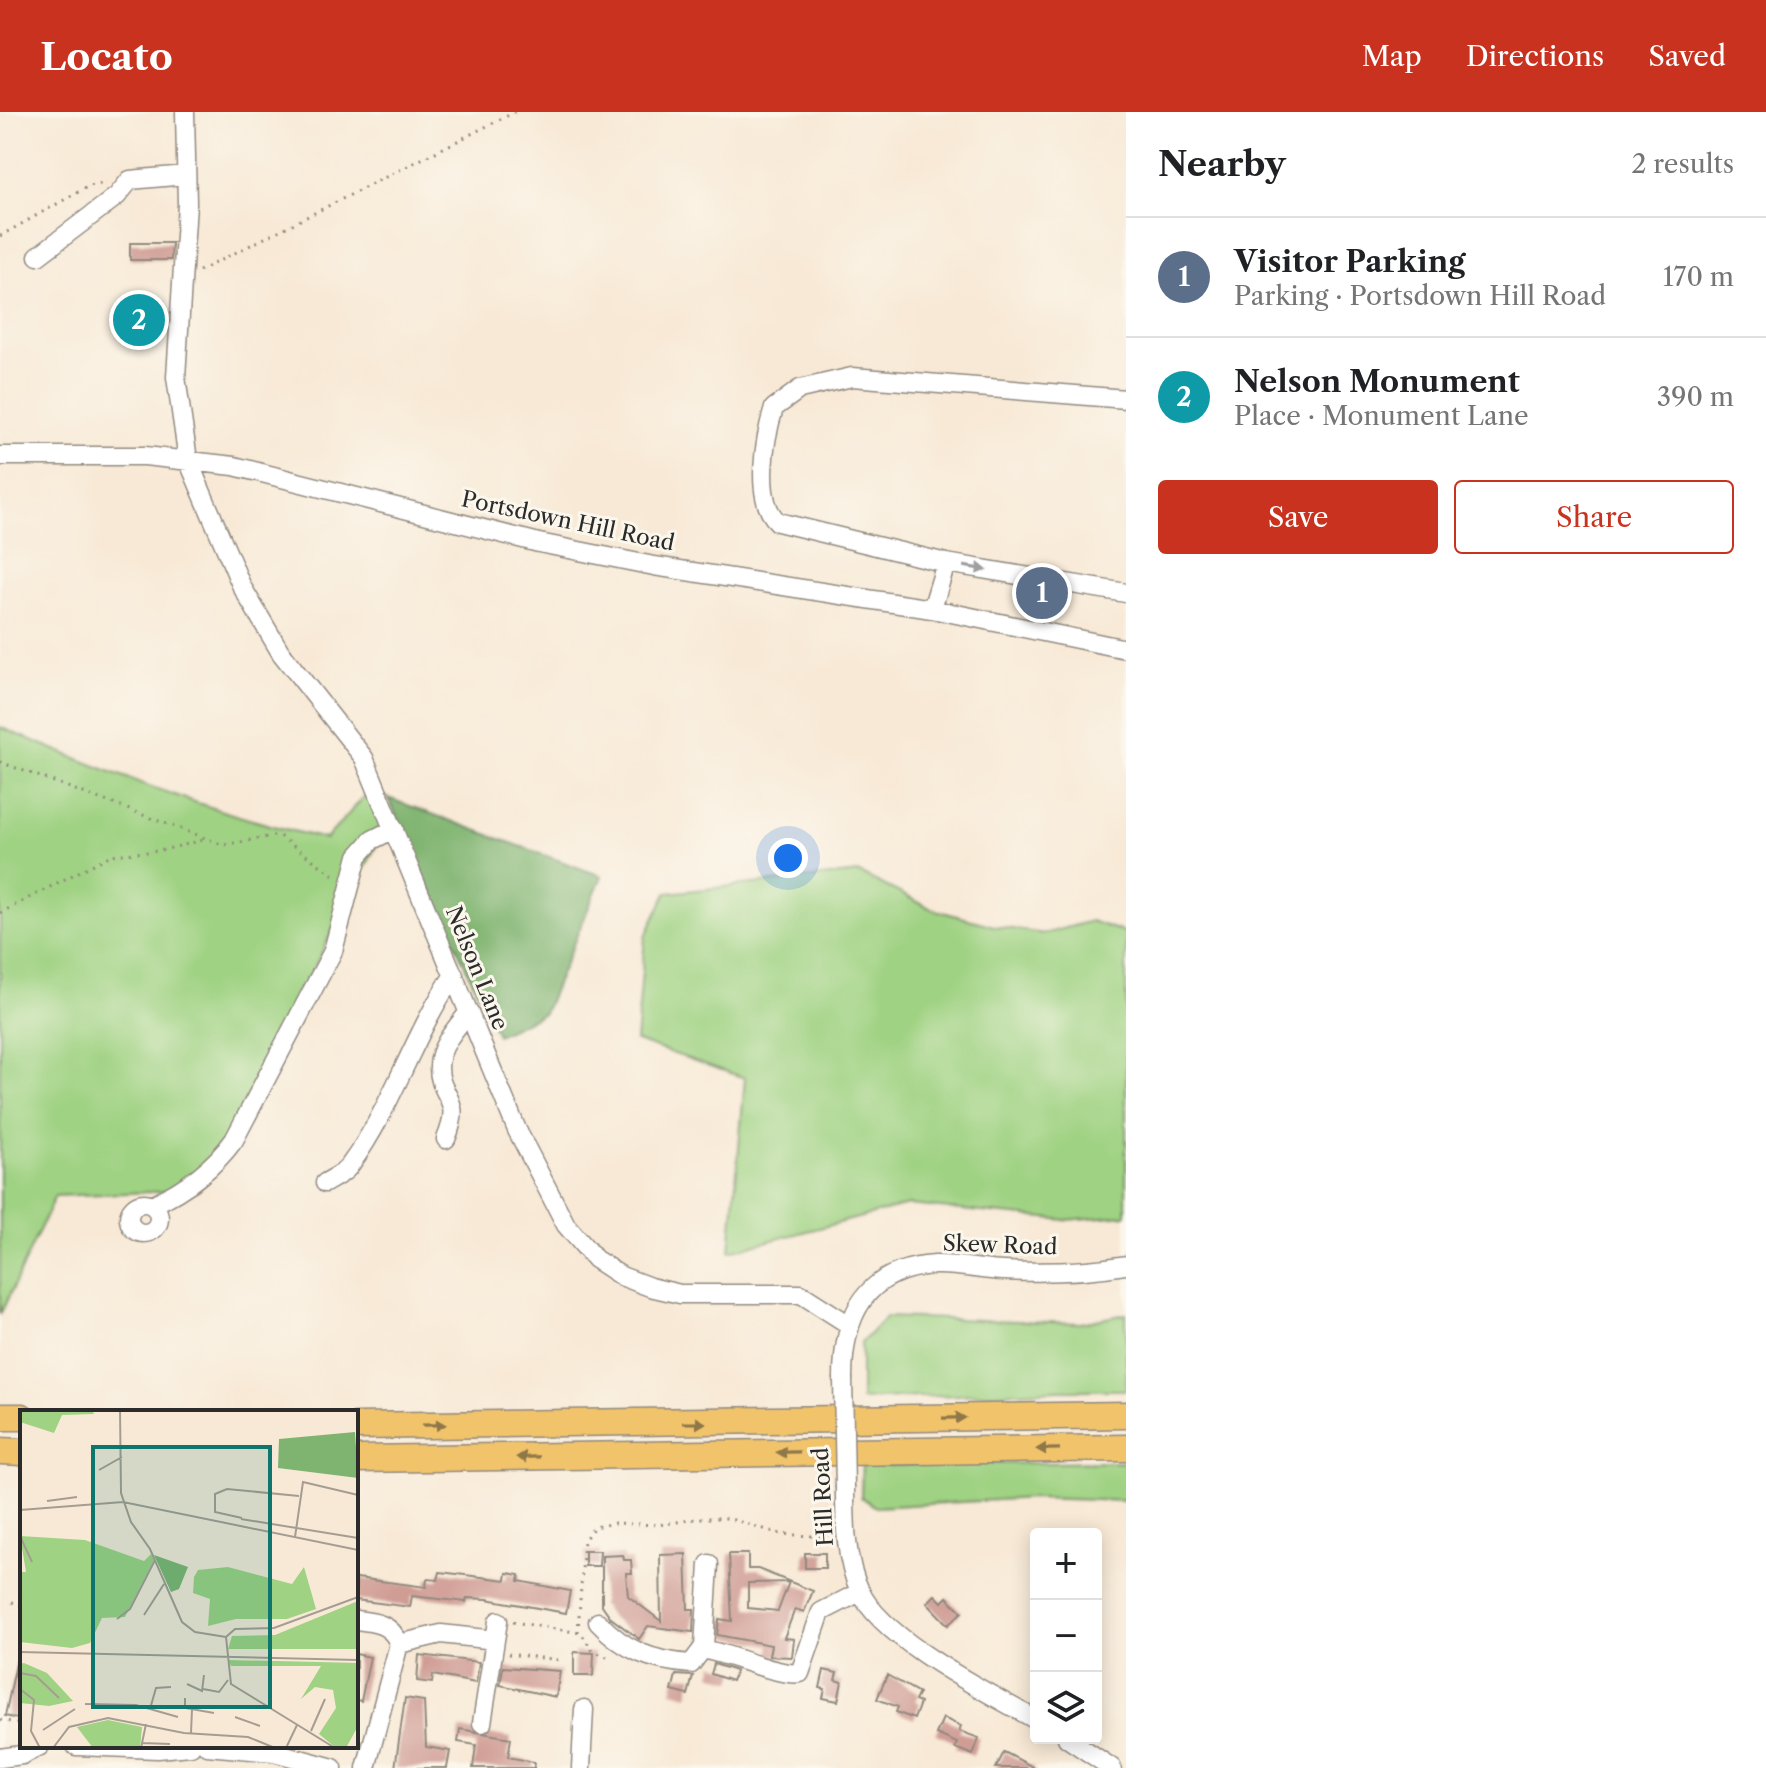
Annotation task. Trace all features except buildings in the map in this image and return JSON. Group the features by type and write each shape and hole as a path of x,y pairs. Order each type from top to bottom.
{"highway":[{"path":"358,1426 1126,1415"},
{"path":"358,1459 1126,1448"},
{"path":"0,1451 20,1452"}],"street":[{"name":"Nelson Lane","path":"185,112 184,272 176,377 188,460 242,587 281,653 364,758 531,1157 566,1225 595,1259 621,1276 680,1294 801,1294 848,1324"},
{"path":"38,256 117,196 130,180 186,175"},
{"path":"1126,399 852,377 800,389 774,408 764,487 768,514 778,522 946,563 1126,593"},
{"name":"Portsdown Hill Road","path":"0,456 92,454 188,460 281,476 553,546 654,566 932,609 1126,649"},
{"path":"932,609 946,563"},
{"path":"152,1205 180,1192 234,1140 333,951 358,856 372,840 394,829"},
{"path":"325,1183 349,1168 430,1010 454,975"},
{"path":"446,1139 454,1109 441,1080 439,1062 442,1051 469,1012"},
{"name":"Skew Road","path":"848,1324 861,1298 883,1280 906,1270 936,1265 1055,1273 1126,1265"},
{"name":"Hill Road","path":"848,1324 843,1344 846,1527 860,1592 881,1617 910,1643 1030,1716"},
{"path":"598,1622 613,1650 691,1664 702,1649 708,1614 709,1564"},
{"path":"702,1649 727,1653 785,1673 800,1673 821,1612 860,1592"},
{"path":"358,1620 386,1627 396,1635 399,1644 366,1768"},
{"path":"482,1723 498,1621"},
{"path":"399,1644 441,1634 494,1644"},
{"path":"581,1768 584,1709"},
{"path":"1076,1744 1112,1768"},
{"path":"0,1758 22,1755 36,1748"},
{"path":"131,1748 169,1748"},
{"path":"216,1748 272,1760 333,1768"}],"path":[{"path":"184,272 200,271 515,112"},
{"path":"0,762 224,845 278,835 329,875 345,881"},
{"path":"0,913 111,855 159,851 209,839"},
{"path":"613,1650 593,1651 578,1632 584,1540 594,1527 615,1523 658,1525 702,1518 727,1518 781,1534 826,1537"},
{"path":"12,1602 20,1605"},
{"path":"498,1621 578,1632"},
{"path":"494,1644 522,1658 560,1660"},
{"path":"0,1720 20,1724"}],"green space":[{"path":"0,727 160,790 326,839 371,789 386,827 199,1190 55,1196 0,1315"},
{"path":"388,798 602,876 544,1013 497,1035"},
{"path":"859,873 932,909 994,926 1044,934 1091,921 1126,933 1126,1215 1066,1220 908,1205 730,1251 745,1078 636,1041 645,937 667,893"},
{"path":"1126,1314 1126,1390 1057,1390 861,1400 861,1343 886,1317 1081,1323"},
{"path":"1126,1462 1126,1501 1032,1498 876,1507 861,1497 862,1465"}],"place":[{"name":"Nelson Monument","path":"139,320"},
{"name":"Visitor Parking","path":"1042,593"}]}
